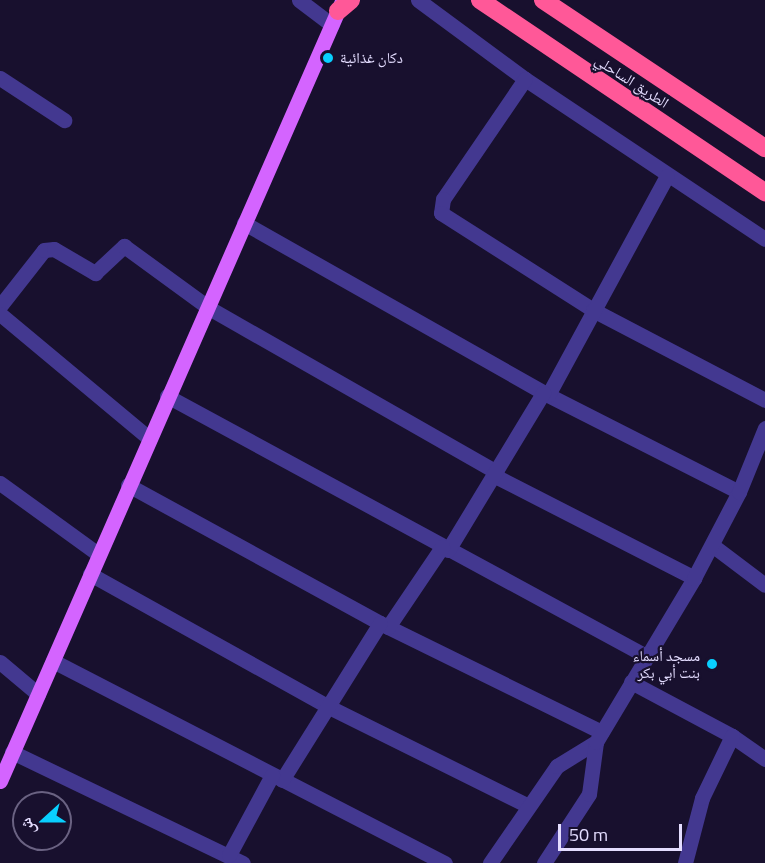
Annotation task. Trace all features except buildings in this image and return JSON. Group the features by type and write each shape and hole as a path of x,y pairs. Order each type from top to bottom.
{"highway":[{"name":"الطريق الساحلي","path":"480,0 765,192"},
{"name":"الطريق الساحلي","path":"543,0 765,148"}],"main road":[{"path":"0,781 167,396 341,9"}],"street":[{"path":"299,0 341,9"},
{"path":"418,0 525,79 667,176 765,239"},
{"path":"0,78 64,120"},
{"path":"525,79 438,209 532,274 593,310 765,400"},
{"path":"224,857 384,625 445,549 496,474 546,394 667,176"},
{"path":"244,223 546,394 739,492"},
{"path":"0,306 44,250 54,249 95,273 122,246 208,308 496,474 694,578"},
{"path":"0,314 149,438"},
{"path":"167,396 445,549 646,656"},
{"path":"544,863 590,794 599,737 712,545 739,492 765,428"},
{"path":"0,483 98,554"},
{"path":"128,485 384,625 599,737"},
{"path":"712,545 765,585"},
{"path":"90,574 329,707 526,805"},
{"path":"53,661 445,863"},
{"path":"0,663 38,694"},
{"path":"631,682 732,736 765,759"},
{"path":"685,863 688,837 702,798 732,736"},
{"path":"490,863 526,805 557,766 599,737"},
{"path":"12,752 224,857 243,863"}],"place":[{"name":"دكان غذائية","path":"328,58"},
{"name":"مسجد أسماء بنت أبي بكر","path":"712,664"}]}
